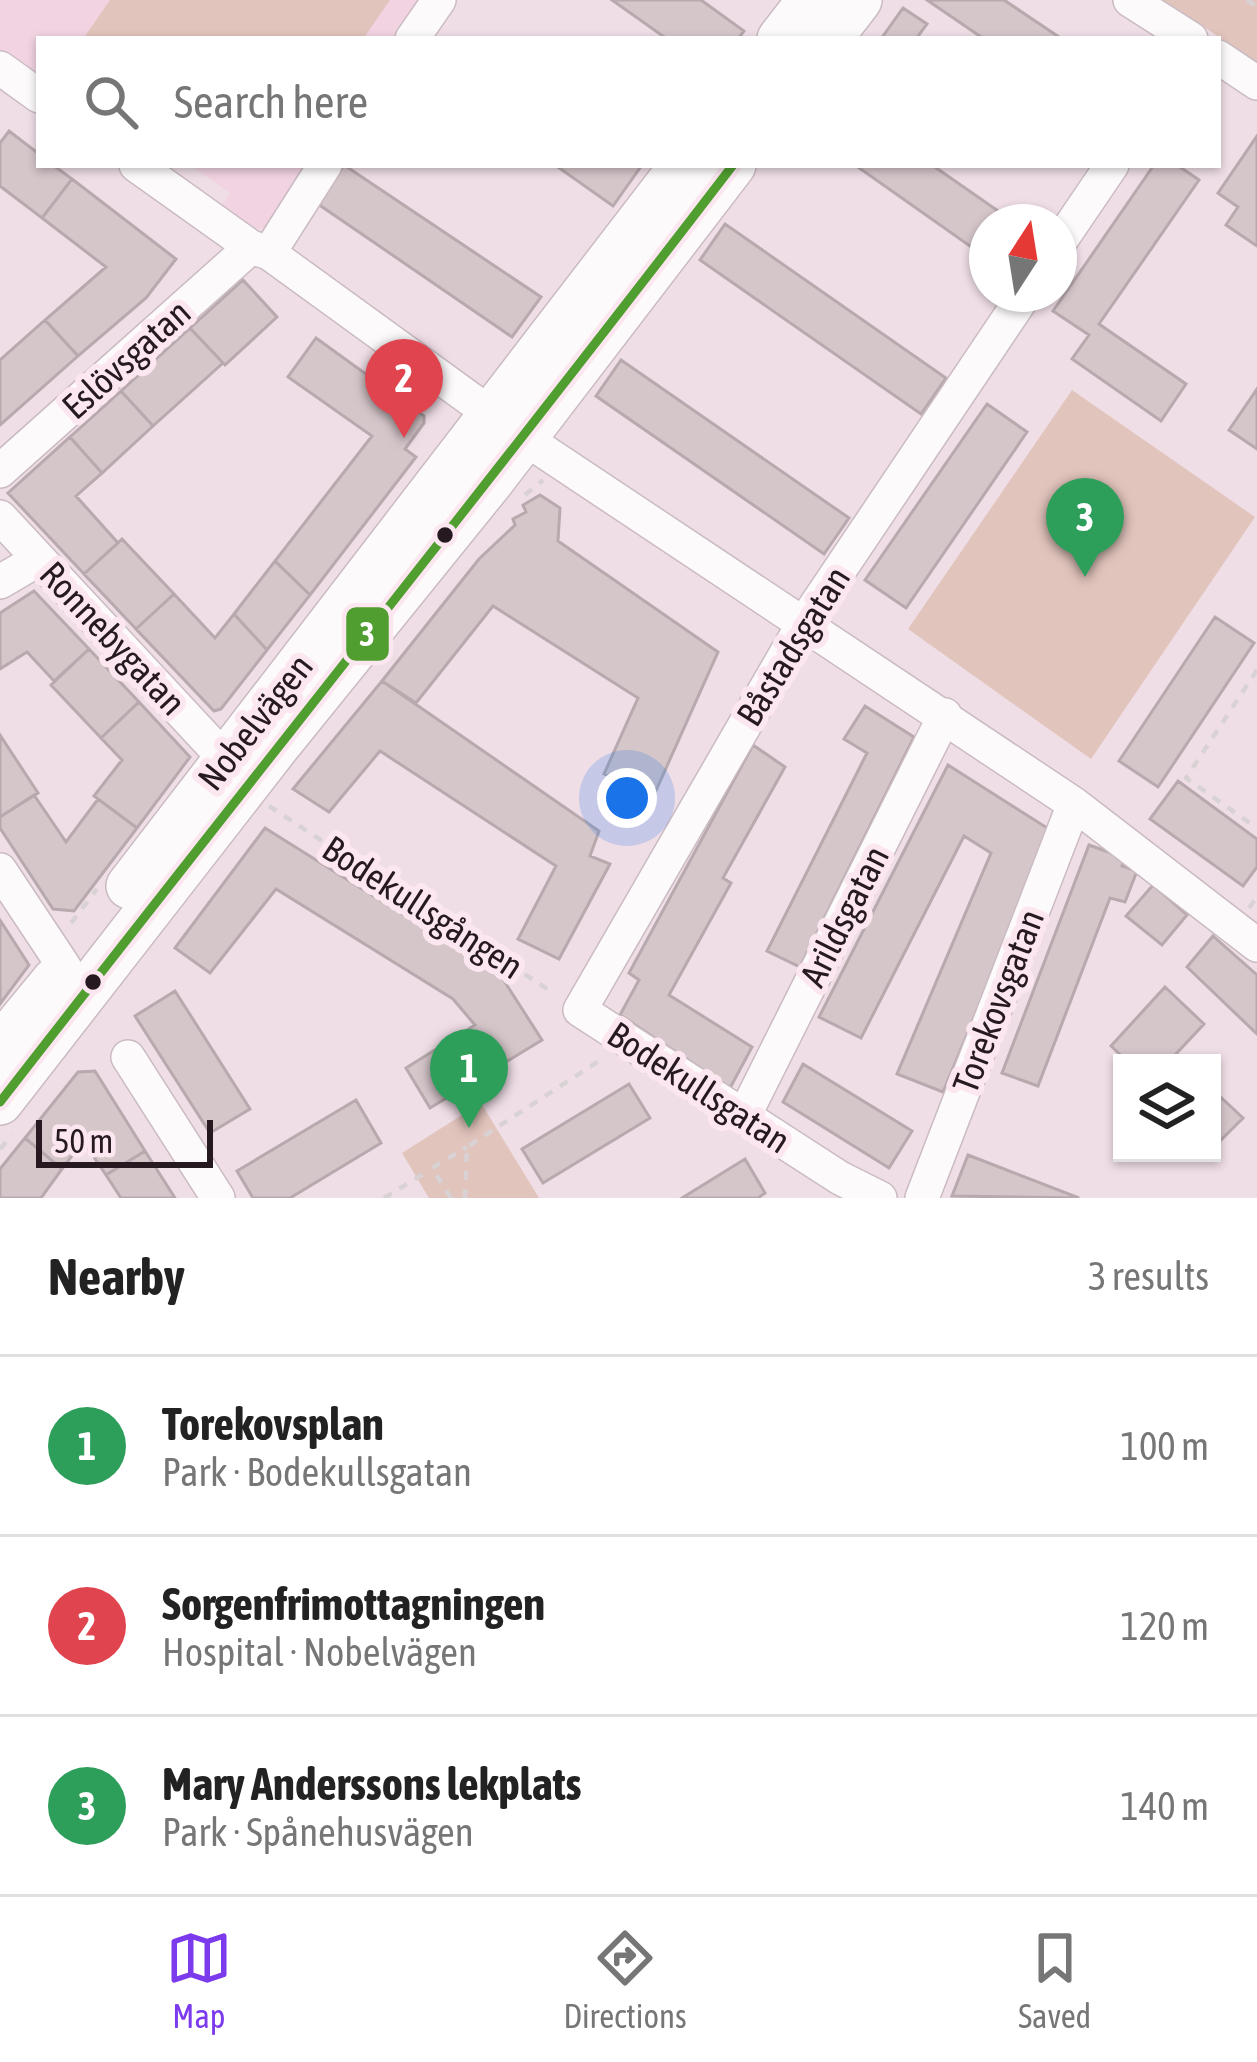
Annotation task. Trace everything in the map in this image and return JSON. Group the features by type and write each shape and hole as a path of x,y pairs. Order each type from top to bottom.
{"main road":[{"path":"782,36 810,0"},
{"path":"831,36 859,0"},
{"name":"Nobelvägen","path":"0,1102 508,426 681,168"},
{"name":"Nobelvägen","path":"0,1047 226,760 730,168"}],"street":[{"path":"414,36 439,0"},
{"path":"1130,0 1186,36"},
{"path":"1221,59 1257,83"},
{"path":"0,68 36,94"},
{"path":"140,168 508,426 1074,804 1257,945"},
{"name":"Eslövsgatan","path":"0,472 260,250 323,168"},
{"path":"1077,217 1110,168"},
{"name":"Båstadsgatan","path":"580,1010 802,626 1013,312"},
{"name":"Ronnebygatan","path":"0,517 226,760"},
{"path":"0,582 38,559"},
{"name":"Arildsgatan","path":"744,1116 945,716"},
{"name":"Torekovsgatan","path":"922,1198 1074,804"},
{"path":"0,870 65,968"},
{"name":"Bodekullsgatan","path":"580,1010 744,1116 832,1188 880,1198"},
{"path":"128,1057 218,1198"}],"path":[{"path":"1247,0 1257,7"},
{"path":"1257,670 1186,778 1257,828"},
{"name":"Bodekullsgången","path":"266,804 580,1010"},
{"path":"384,1198 629,1042"},
{"path":"465,1198 467,1147"},
{"path":"432,1168 451,1198"}],"shaded area":[{"path":"0,0 425,0 401,36 36,36 34,74 0,51"},
{"path":"110,0 390,0 365,36 85,36"},
{"path":"1163,0 1257,0 1257,62"},
{"path":"194,168 311,168 268,226 260,229 220,207 230,193"},
{"path":"1072,390 1255,517 1091,759 908,629"},
{"path":"481,1103 539,1198 429,1198 402,1153"}],"building":[{"path":"612,0 701,0 744,31 740,36 663,36"},
{"path":"927,0 1004,0 1058,36 980,36"},
{"path":"903,8 927,24 918,36 883,36"},
{"path":"9,131 36,152 36,168 57,168 72,179 42,218 0,186 0,143"},
{"path":"1257,136 1257,246 1226,225 1238,207 1218,193"},
{"path":"342,168 348,168 541,297 512,337 318,204"},
{"path":"559,168 640,168 613,206"},
{"path":"859,168 936,168 988,204 969,204 969,245"},
{"path":"1152,168 1181,168 1199,180 1099,324 1186,384 1161,421 1072,359 1089,335 1054,312 1077,312 1077,276"},
{"path":"72,179 176,259 146,298 78,356 45,320 106,267 42,218"},
{"path":"725,224 946,378 921,414 700,260"},
{"path":"243,280 277,317 225,365 190,328"},
{"path":"45,320 78,356 0,425 0,360"},
{"path":"190,328 223,363 153,426 121,391"},
{"path":"316,338 424,416 424,423 405,449 416,457 310,595 275,561 372,436 288,377"},
{"path":"621,360 849,518 824,554 596,396"},
{"path":"1257,389 1257,449 1229,430"},
{"path":"121,391 153,426 102,473 70,437"},
{"path":"987,404 1027,432 906,608 865,580"},
{"path":"70,437 102,473 76,496 118,543 84,574 8,493"},
{"path":"540,495 560,508 558,541 718,652 654,795 604,774 638,698 493,606 416,703 382,681 479,559 515,525 513,519 526,512 523,505"},
{"path":"122,539 174,594 136,629 84,574"},
{"path":"275,561 310,595 267,650 234,614"},
{"path":"34,591 89,649 54,681 27,652 0,669 0,613"},
{"path":"174,594 215,638 234,614 267,650 221,709 214,711 136,629"},
{"path":"1215,617 1254,643 1158,787 1119,761"},
{"path":"89,649 139,702 101,738 51,685"},
{"path":"382,681 599,831 590,856 610,864 559,959 518,939 556,866 380,751 329,812 293,789"},
{"path":"139,702 190,757 137,828 94,796 122,760 101,738"},
{"path":"865,706 914,737 800,967 767,951 867,753 844,739"},
{"path":"0,735 38,793 0,817"},
{"path":"753,745 785,767 723,878 731,883 669,995 752,1047 730,1088 620,1015 639,980 629,973"},
{"path":"948,765 1052,831 943,1092 897,1074 991,853 964,836 861,1038 819,1017"},
{"path":"1178,781 1257,839 1257,867 1243,886 1150,819"},
{"path":"34,795 66,842 98,799 137,828 74,911 53,909 0,828 0,817"},
{"path":"265,828 501,976 542,1040 430,1108 406,1068 475,1025 453,999 276,889 210,973 175,948"},
{"path":"1089,845 1125,858 1122,866 1137,871 1125,902 1110,898 1038,1086 1002,1073"},
{"path":"1153,885 1187,915 1162,945 1126,916"},
{"path":"0,920 29,965 0,1004"},
{"path":"1213,936 1257,975 1257,1034 1187,967"},
{"path":"1165,987 1204,1024 1176,1054 1119,1054 1111,1046"},
{"path":"175,991 250,1109 210,1133 135,1016"},
{"path":"803,1064 912,1131 889,1168 783,1102"},
{"path":"95,1071 145,1151 106,1175 83,1141 62,1169 25,1138 78,1072"},
{"path":"629,1084 650,1118 543,1183 522,1149"},
{"path":"1221,1097 1243,1118 1221,1140"},
{"path":"356,1100 381,1143 290,1198 253,1198 237,1171"},
{"path":"25,1138 62,1169 41,1198 0,1198 0,1169"},
{"path":"145,1151 175,1198 121,1198 106,1175"},
{"path":"968,1155 1079,1198 952,1196"},
{"path":"745,1159 765,1193 758,1198 682,1198"}],"transit line":[{"name":"3","path":"0,1102 731,168"}],"place":[{"name":"Sorgenfrimottagningen","path":"404,438"},
{"name":"Mary Anderssons lekplats","path":"1085,577"},
{"name":"Torekovsplan","path":"469,1128"}]}
